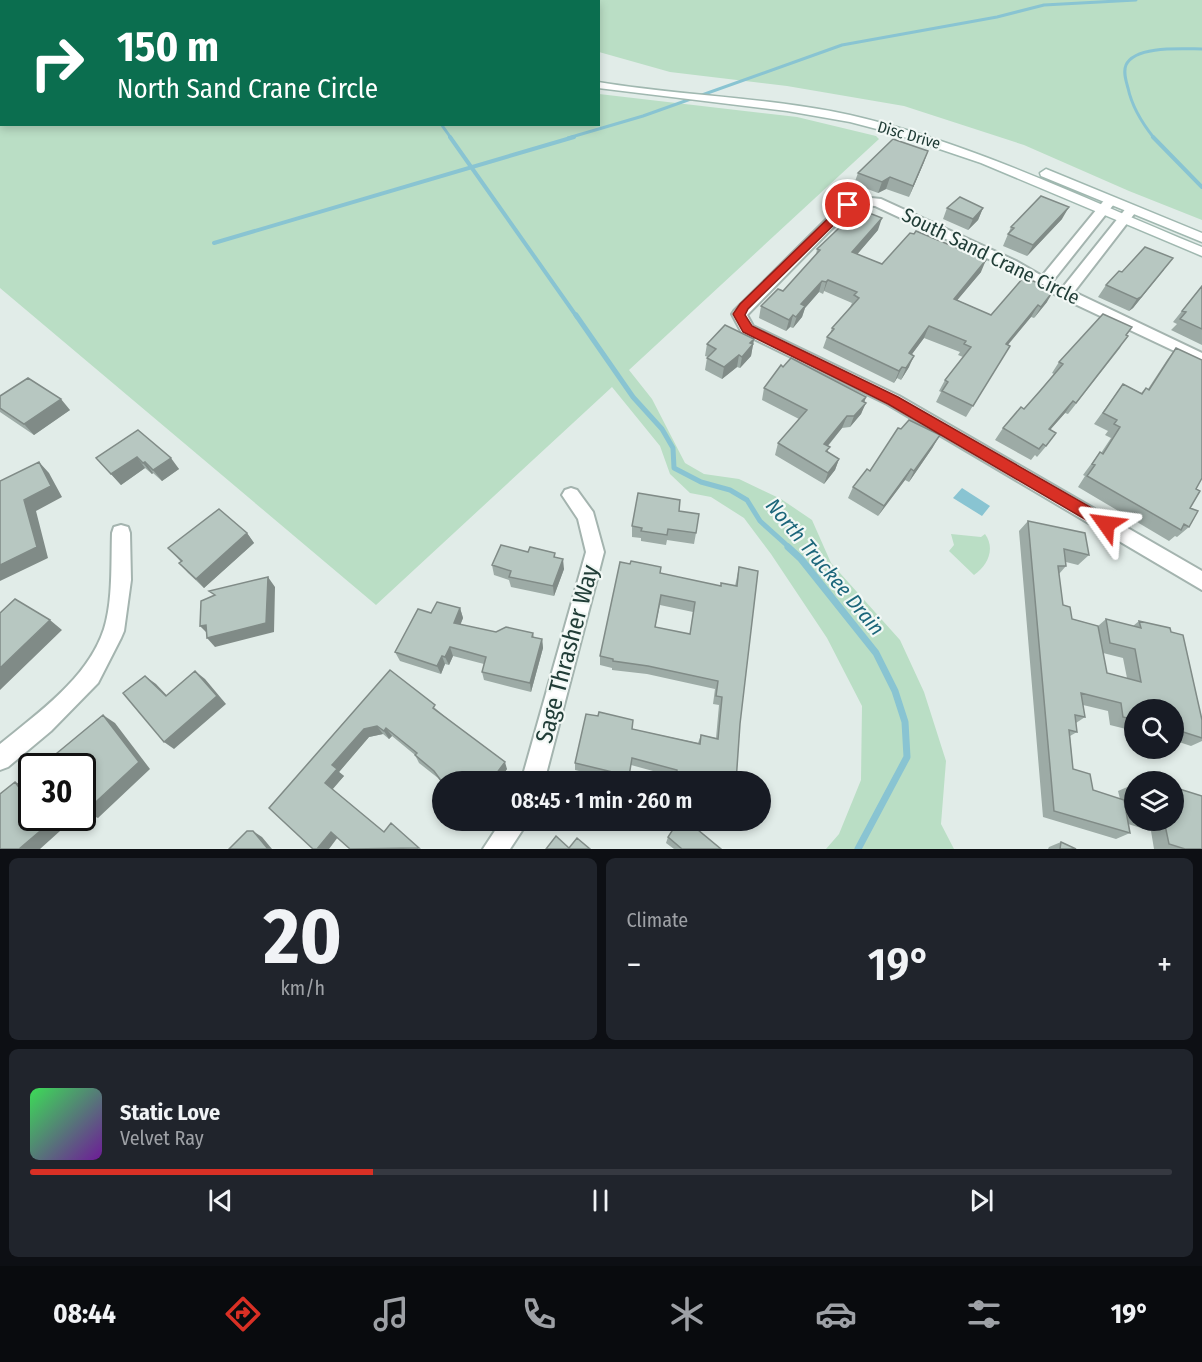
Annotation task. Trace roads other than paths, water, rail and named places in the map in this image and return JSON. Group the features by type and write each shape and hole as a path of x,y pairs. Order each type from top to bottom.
{"main road":[{"name":"Disc Drive","path":"600,75 650,83 771,95 846,107 889,117 994,151 1202,252"},
{"name":"Disc Drive","path":"600,85 784,106 851,119 962,151 1106,206"},
{"name":"Disc Drive","path":"1127,215 1202,238"}],"street":[{"name":"South Sand Crane Circle","path":"1202,359 1065,294 1011,264 877,202 861,201 848,205 739,314 747,329 893,400 1202,580"},
{"path":"1044,283 1106,206"},
{"path":"1065,294 1127,215"},
{"name":"Sage Thrasher Way","path":"535,771 595,552 586,517 571,495"},
{"path":"0,759 43,723 91,676 114,631 121,580 121,532"},
{"path":"495,849 509,831"}],"water":[{"path":"962,488 990,506 982,516 953,498"}],"waterway":[{"path":"568,138 643,116 842,45 997,17 1044,5 1136,0"},
{"path":"1154,138 1132,102 1125,76 1126,65 1139,54 1149,51 1202,49"},
{"name":"North Truckee Drain","path":"442,126 451,138"},
{"name":"North Truckee Drain","path":"450,137 471,167"},
{"path":"471,167 574,137"},
{"path":"1153,137 1202,187"},
{"path":"214,243 471,167"},
{"name":"North Truckee Drain","path":"471,167 577,317"},
{"name":"North Truckee Drain","path":"576,315 633,397 662,429 673,448 674,468 701,482 730,490 747,500 760,521 790,548"},
{"name":"North Truckee Drain","path":"788,547 801,559 876,653 895,691 905,722 907,757 858,849"}]}
